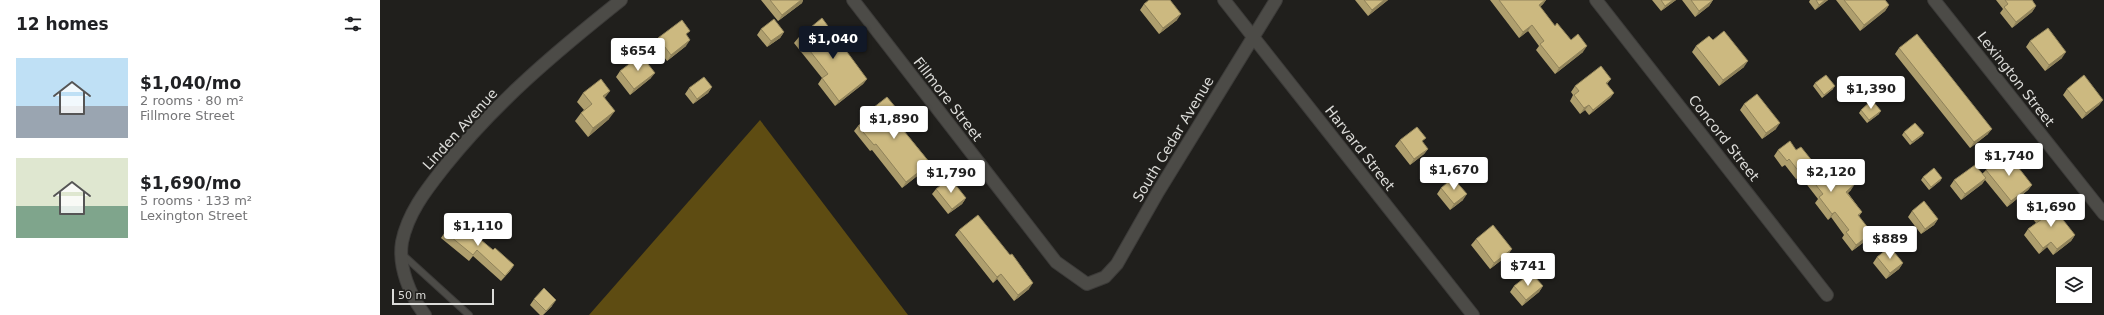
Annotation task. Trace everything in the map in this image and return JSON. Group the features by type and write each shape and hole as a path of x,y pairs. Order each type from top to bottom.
{"street":[{"name":"Linden Avenue","path":"425,315 412,294 402,261 402,242 408,222 418,202 465,141 534,71 621,0"},
{"name":"Fillmore Street","path":"853,0 1056,262 1087,284"},
{"name":"Harvard Street","path":"1224,0 1473,315"},
{"name":"South Cedar Avenue","path":"1087,284 1105,277 1117,264 1158,192 1276,0"},
{"name":"Concord Street","path":"1596,0 1827,295"},
{"name":"Lexington Street","path":"1934,0 2104,214"}],"lane":[{"path":"402,254 469,315"}],"shaded area":[{"path":"760,120 908,315 589,315"}],"building":[{"path":"770,0 801,0 782,15"},
{"path":"1149,0 1170,0 1181,14 1163,28 1144,4"},
{"path":"1364,0 1384,0 1372,10"},
{"path":"1499,0 1545,0 1539,5 1555,26 1557,23 1571,40 1578,34 1587,46 1559,68 1540,44 1544,41 1532,25 1523,32"},
{"path":"1661,0 1673,0 1665,6"},
{"path":"1691,0 1713,0 1699,11"},
{"path":"1816,0 1825,0 1819,5"},
{"path":"1844,0 1885,0 1889,5 1864,25"},
{"path":"2005,0 2032,0 2036,6 2016,22 2004,7 2008,4"},
{"path":"822,18 867,79 839,101 822,78 828,74 799,37"},
{"path":"774,19 784,32 771,41 761,29"},
{"path":"682,20 690,31 686,34 690,40 671,55 658,38"},
{"path":"2048,28 2066,52 2049,65 2030,41"},
{"path":"1724,31 1748,61 1723,80 1696,46 1709,36 1713,40"},
{"path":"1917,34 1992,129 1974,142 1899,48"},
{"path":"641,55 655,73 634,89 620,71"},
{"path":"1601,66 1611,79 1606,83 1614,93 1593,110 1589,105 1584,108 1574,95 1579,91 1575,86"},
{"path":"1826,75 1835,86 1824,95 1815,83"},
{"path":"2084,75 2103,100 2086,113 2067,89"},
{"path":"704,77 712,87 697,99 689,88"},
{"path":"601,79 610,91 603,96 615,111 593,128 581,113 592,104 583,93"},
{"path":"1757,94 1780,123 1766,133 1744,104"},
{"path":"887,97 906,120 899,125 930,163 906,182 876,144 874,145 858,126 876,112 873,108"},
{"path":"1872,100 1881,111 1869,120 1861,110"},
{"path":"1915,123 1924,133 1912,142 1904,132"},
{"path":"1417,127 1426,138 1422,141 1428,149 1414,159 1400,140"},
{"path":"1790,141 1796,150 1801,147 1833,187 1848,175 1855,184 1846,192 1862,212 1858,215 1872,233 1856,245 1846,232 1849,230 1835,212 1832,214 1819,197 1823,194 1805,171 1800,173 1789,159 1787,161 1778,150"},
{"path":"2007,153 2032,185 2011,201 1986,170"},
{"path":"1975,165 1986,178 1965,194 1954,180"},
{"path":"1934,168 1942,178 1931,187 1923,177"},
{"path":"950,178 966,198 952,209 936,189"},
{"path":"1453,178 1467,194 1454,204 1441,188"},
{"path":"1924,201 1938,219 1925,229 1912,211"},
{"path":"2049,202 2075,235 2057,249 2051,242 2043,248 2028,229 2042,219 2036,212"},
{"path":"978,215 1010,255 1012,254 1033,283 1018,295 1001,274 997,277 959,230"},
{"path":"456,219 493,250 495,248 514,265 505,276 477,250 473,255 445,232"},
{"path":"1493,225 1512,249 1494,263 1476,239"},
{"path":"1890,247 1903,263 1890,273 1877,257"},
{"path":"1527,276 1531,281 1535,277 1543,286 1526,300 1514,286"},
{"path":"544,288 556,300 546,311 534,299"}]}
